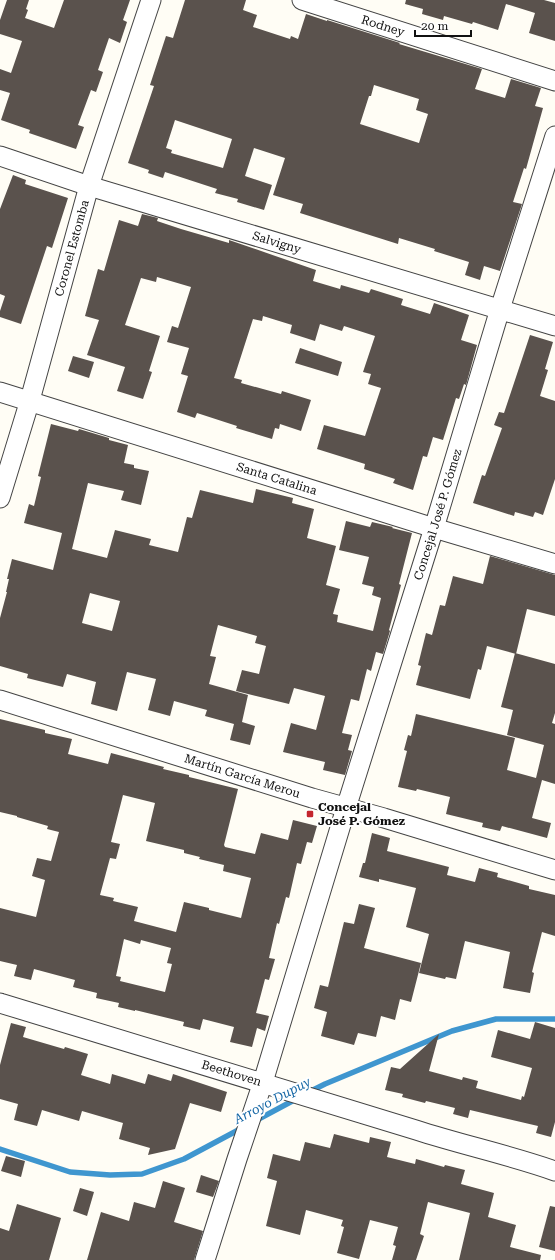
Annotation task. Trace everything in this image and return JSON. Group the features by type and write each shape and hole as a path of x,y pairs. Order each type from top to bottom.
{"street":[{"name":"Coronel Estomba","path":"0,498 30,400 89,186 151,0"},
{"name":"Rodney","path":"302,0 555,81"},
{"name":"Concejal José P. Gómez","path":"205,1260 254,1111 500,309 555,136"},
{"name":"Salvigny","path":"0,156 89,186 555,326"},
{"name":"Santa Catalina","path":"0,392 30,400 434,528 555,564"},
{"name":"Martín García Merou","path":"0,700 346,808 384,818 555,870"},
{"name":"Beethoven","path":"0,1003 263,1082 437,1137 533,1163 555,1171"}],"building":[{"path":"7,0 29,0 25,18 54,28 64,0 130,0 123,20 127,22 120,43 109,38 98,70 103,72 96,92 91,90 78,125 84,127 76,149 29,133 30,130 1,120 10,93 0,90 0,69 11,73 22,41 0,34 0,20"},
{"path":"185,0 246,0 243,10 257,15 253,27 290,39 291,36 298,39 306,14 482,69 475,89 505,98 511,79 541,88 535,106 543,108 526,169 524,168 513,202 522,204 500,271 484,266 480,280 465,275 469,262 434,251 435,249 399,238 398,244 300,213 303,204 273,195 285,158 254,148 245,176 272,185 264,210 237,202 238,199 215,193 217,189 165,172 163,178 148,173 149,170 128,163 154,86 150,85 166,36 173,38","holes":["374,85 419,99 416,110 428,114 419,143 360,124","175,120 232,139 223,168 171,153 172,150 166,148"]},
{"path":"406,0 544,0 555,3 555,41 529,33 535,13 506,4 498,30 473,22 472,24 444,16 443,20 422,14 423,9 405,4"},
{"path":"13,175 26,180 25,184 68,198 52,248 47,246 21,324 0,317 0,311 5,296 0,294 0,209"},
{"path":"142,214 158,218 157,221 181,229 229,243 229,240 316,270 313,281 340,289 341,285 369,293 371,289 403,299 401,305 430,314 434,303 469,315 461,340 477,345 466,385 464,384 459,399 456,398 443,440 433,437 427,457 423,456 413,490 393,483 395,479 364,469 365,464 317,449 324,425 365,436 381,388 368,384 371,374 363,372 375,336 344,326 342,331 320,324 315,341 290,333 292,325 263,316 262,321 253,319 234,378 242,380 241,383 281,394 282,391 311,400 301,431 280,424 279,429 275,428 272,439 236,428 237,426 197,413 195,418 177,412 188,376 181,374 189,348 167,342 172,326 178,328 191,287 157,277 156,282 141,278 125,325 160,336 149,371 152,372 143,399 117,391 125,367 87,355 99,320 85,316 98,269 104,271 119,220 138,226"},
{"path":"530,335 553,342 545,369 548,370 540,396 555,401 555,479 543,515 535,512 533,517 515,512 514,516 473,503 482,475 485,476 502,428 494,425 499,412 504,413"},
{"path":"300,348 342,362 338,376 295,363"},
{"path":"73,356 94,362 89,378 68,371"},
{"path":"51,424 78,431 79,429 128,445 124,463 134,465 134,468 149,471 141,505 121,500 124,491 88,483 72,549 107,558 115,530 151,539 149,545 178,552 187,517 192,518 200,490 253,503 256,489 293,498 292,503 314,509 307,538 336,546 326,585 340,589 333,614 338,615 337,622 373,631 381,598 372,595 374,587 362,584 369,557 339,550 346,521 370,527 372,522 412,533 399,584 401,585 389,630 390,631 383,654 376,652 371,671 367,669 359,701 351,699 342,733 352,735 348,750 352,751 345,775 323,770 325,762 283,752 291,723 316,730 325,696 294,688 289,704 236,691 242,670 259,674 266,646 255,643 257,636 218,625 210,656 216,657 209,684 248,695 242,722 255,726 250,745 230,740 234,724 205,716 207,710 174,701 170,716 148,710 156,679 127,672 117,711 91,704 96,682 67,674 63,687 27,678 28,674 0,666 0,618 7,592 9,579 7,579 12,559 53,570 62,533 24,523 29,504 34,506 41,477 38,476","holes":["90,593 120,601 112,631 82,623"]},
{"path":"490,556 555,575 555,616 527,609 516,654 487,646 481,670 478,669 470,699 416,685 421,666 418,665 426,633 432,635 440,605 445,606 453,576 483,584"},
{"path":"515,653 555,664 555,713 552,723 555,724 555,784 542,780 532,818 551,823 547,838 502,826 500,831 482,827 483,823 446,814 450,797 417,789 416,791 398,787 407,751 404,750 408,735 411,736 416,714 515,738 507,770 536,778 544,745 507,735 513,710 501,707"},
{"path":"0,719 45,730 45,733 72,739 68,754 108,764 111,753 164,767 163,769 189,775 189,777 238,789 224,845 225,847 255,854 261,833 288,840 293,820 317,826 312,843 307,842 301,864 297,863 289,898 286,897 279,924 277,923 269,958 275,959 269,980 265,979 256,1013 269,1016 265,1031 257,1028 252,1047 230,1042 234,1027 203,1019 200,1030 183,1026 184,1022 118,1007 119,1003 96,998 97,993 73,987 75,980 34,969 31,980 14,976 17,965 0,961 0,908 36,917 45,880 32,876 37,858 51,861 59,832 47,829 48,826 0,812","holes":["123,795 155,803 146,841 184,850 184,853 200,857 199,859 224,865 223,871 251,878 241,918 184,902 176,932 134,921 138,907 113,901 114,898 100,895 110,858 116,859 120,844 111,842","124,939 140,944 141,940 171,948 167,963 172,964 165,992 120,981 121,977 116,976"]},
{"path":"372,833 390,838 387,851 449,867 447,875 475,882 479,868 498,873 497,877 529,886 529,889 555,895 555,936 542,932 532,972 534,973 530,993 503,988 510,952 465,941 456,979 446,977 445,979 419,973 429,934 406,927 416,888 379,879 379,882 359,877 363,863 365,863"},
{"path":"359,904 375,908 364,948 421,963 411,1002 400,999 395,1020 381,1016 376,1037 358,1033 354,1045 321,1036 327,1012 314,1008 320,985 328,987 344,922 354,924"},
{"path":"535,1022 555,1028 555,1122 551,1137 536,1133 538,1126 470,1110 468,1118 453,1114 455,1108 426,1101 425,1103 402,1097 403,1094 385,1090 391,1067 400,1069 439,1034 429,1071 462,1080 463,1077 478,1081 476,1088 521,1100 522,1096 524,1097 532,1068 491,1057 498,1030 530,1039"},
{"path":"11,1023 26,1027 23,1037 64,1049 65,1047 88,1054 81,1075 110,1084 112,1074 145,1084 148,1074 171,1081 173,1074 227,1092 221,1112 190,1103 175,1149 148,1155 150,1148 119,1139 123,1123 82,1111 79,1121 42,1110 37,1126 14,1120 18,1104 0,1099 0,1065"},
{"path":"334,1134 369,1143 370,1137 391,1142 387,1157 415,1164 416,1159 444,1167 445,1165 465,1170 461,1184 494,1193 488,1217 516,1225 510,1247 541,1255 540,1260 459,1260 470,1213 428,1202 420,1234 424,1236 416,1260 392,1260 396,1246 393,1245 398,1227 370,1220 359,1259 337,1253 344,1227 341,1226 343,1220 306,1210 300,1235 266,1226 277,1181 267,1178 273,1154 300,1161 305,1142 330,1148"},
{"path":"6,1156 25,1161 21,1177 1,1171"},
{"path":"201,1175 219,1181 213,1197 196,1192"},
{"path":"163,1181 185,1188 174,1222 203,1231 194,1260 87,1260 101,1212 129,1221 134,1202 155,1208"},
{"path":"80,1188 94,1192 87,1216 73,1211"},
{"path":"17,1204 61,1218 49,1260 0,1260 0,1228 9,1231"},
{"path":"550,1206 555,1207 555,1251 539,1247"}],"waterway":[{"name":"Arroyo Dupuy","path":"309,1092 452,1031 496,1019 555,1019"},
{"name":"Arroyo Dupuy","path":"255,1121 298,1098"},
{"name":"Arroyo Dupuy","path":"0,1149 70,1172 110,1175 142,1174 184,1159 242,1128"}],"place":[{"name":"Concejal José P. Gómez","path":"310,814"}]}
